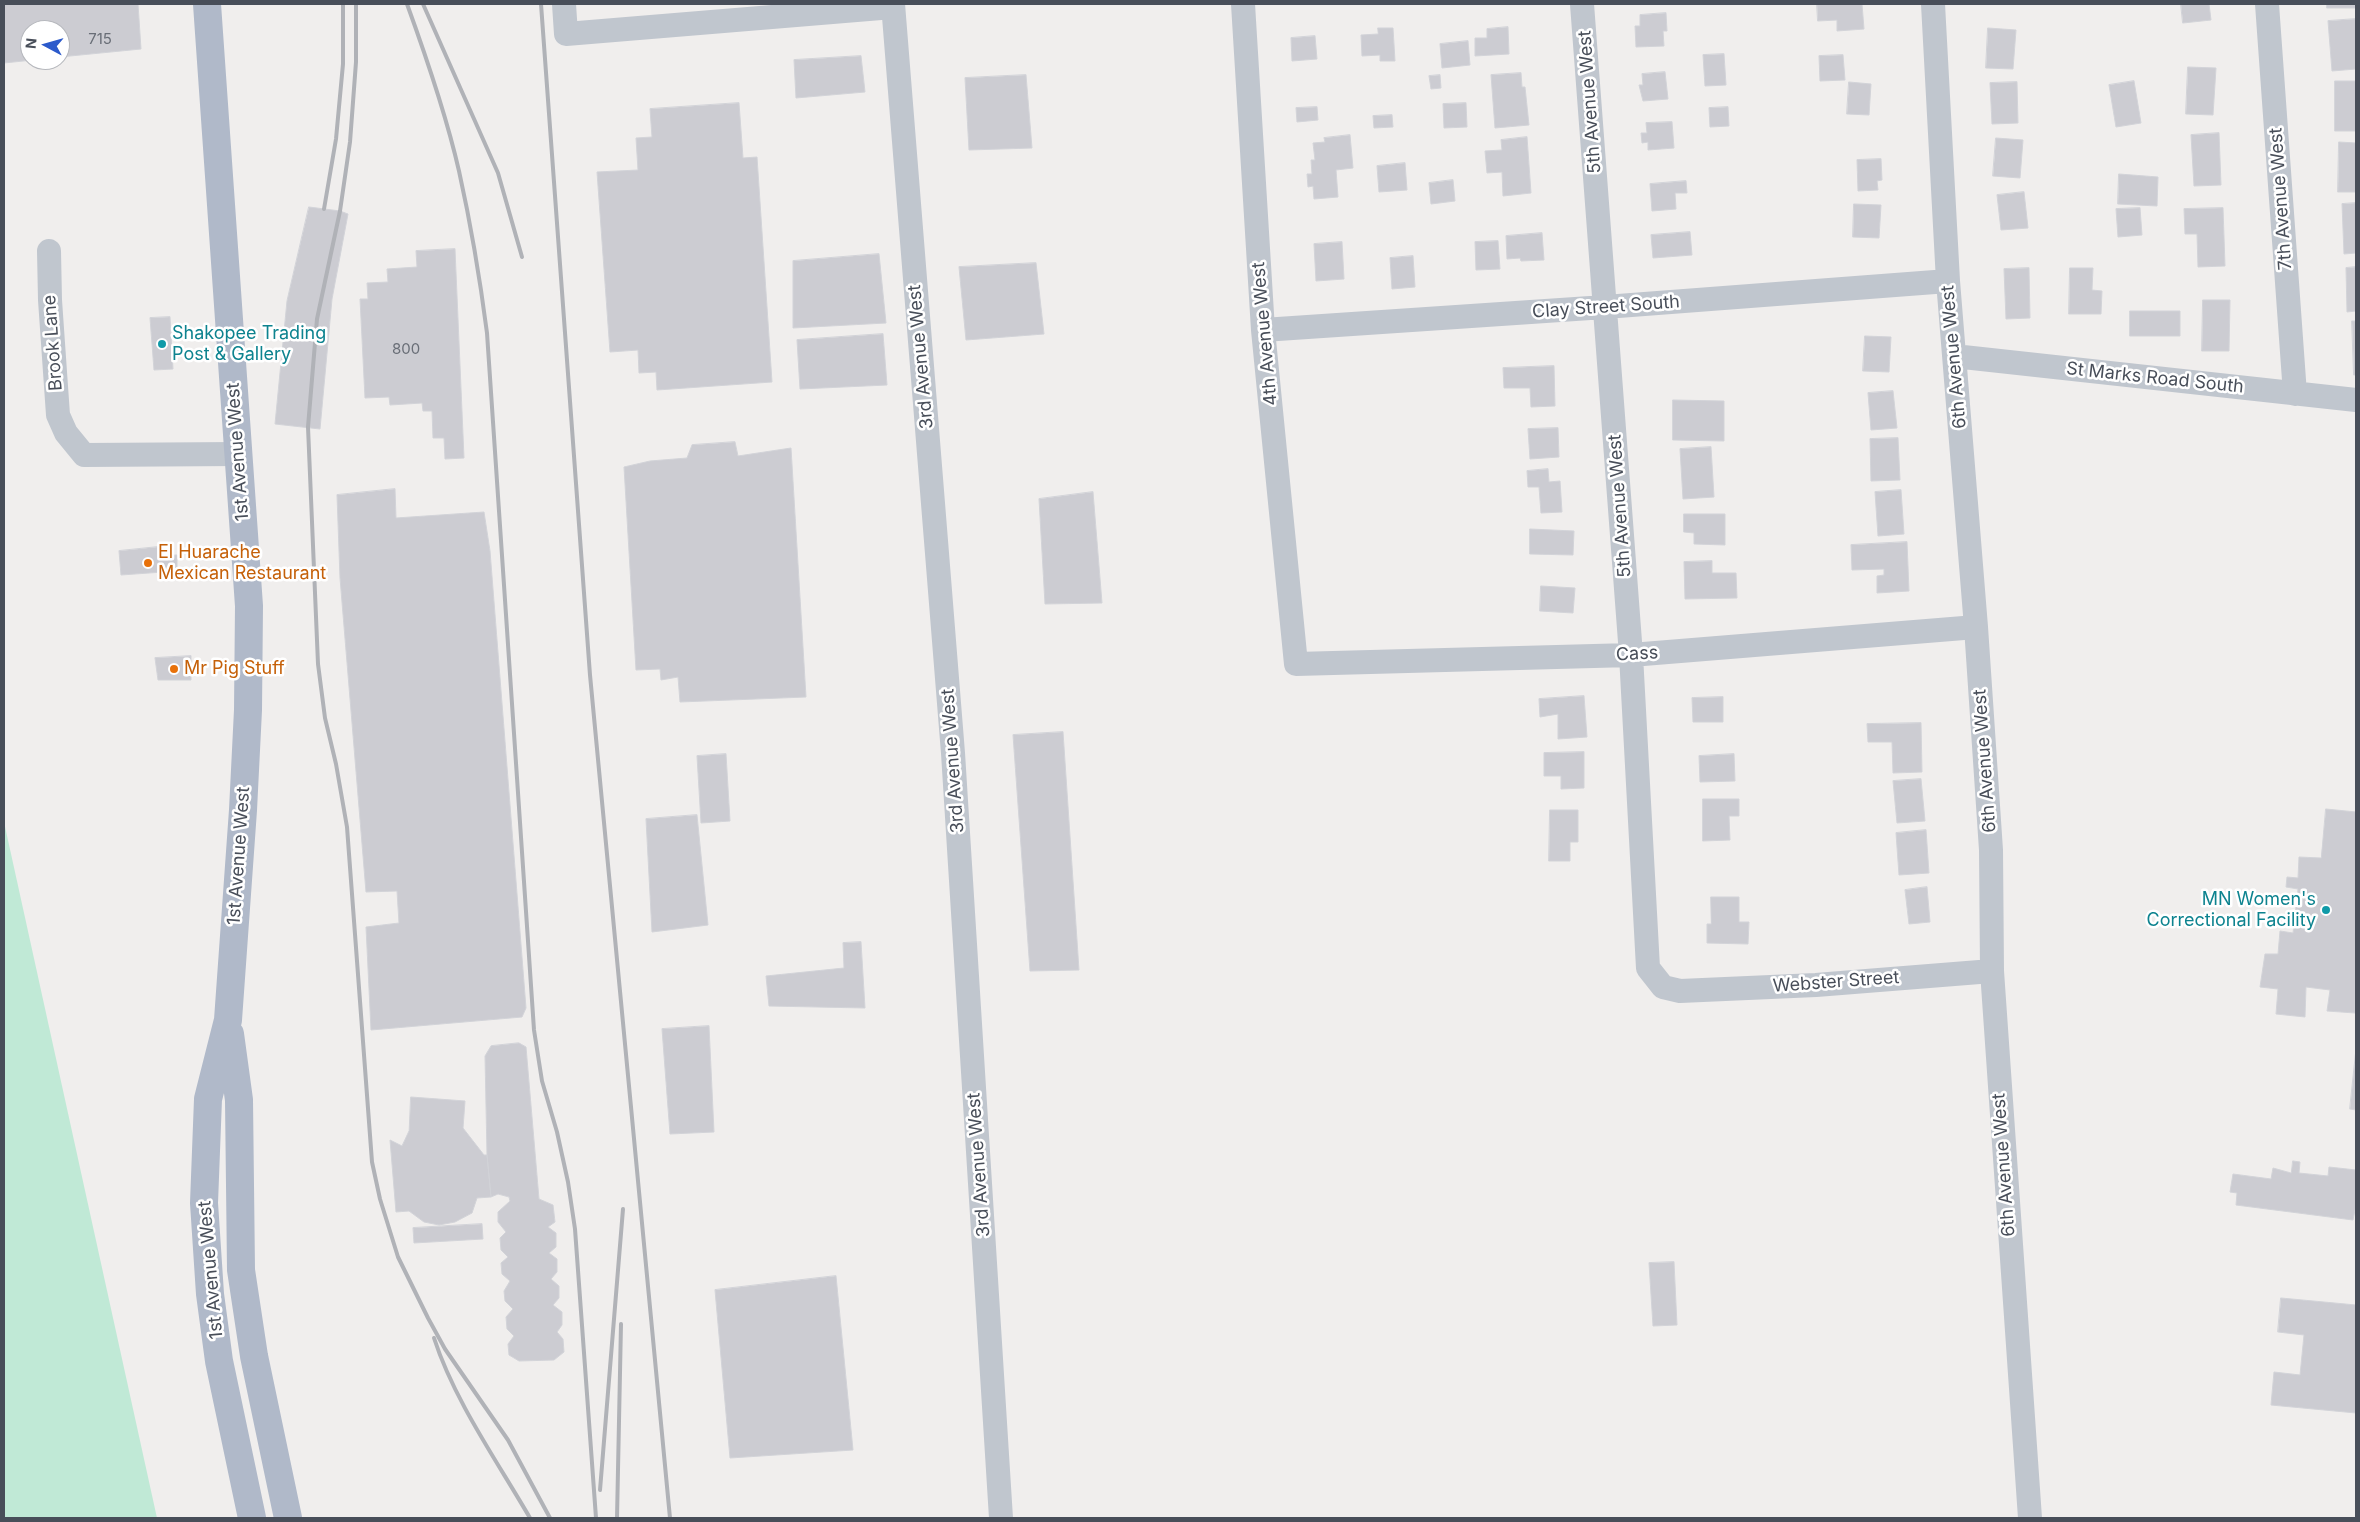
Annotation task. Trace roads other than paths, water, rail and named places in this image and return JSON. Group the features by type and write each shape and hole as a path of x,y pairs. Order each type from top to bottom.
{"main road":[{"name":"1st Avenue West","path":"207,4 249,606 248,710 228,1020 208,1099 204,1203 210,1294 219,1361 252,1518"},
{"name":"1st Avenue West","path":"228,1020 239,1100 241,1270 254,1356 288,1518"}],"street":[{"path":"564,4 566,34 893,5"},
{"name":"4th Avenue West","path":"1243,4 1263,330 1296,664"},
{"name":"5th Avenue West","path":"1582,4 1631,655 1648,968 1663,987 1680,991"},
{"name":"6th Avenue West","path":"1933,4 1948,281 1976,627 1991,850 1992,971 2030,1518"},
{"name":"7th Avenue West","path":"2266,4 2294,394"},
{"name":"3rd Avenue West","path":"893,5 953,753 1001,1518"},
{"name":"Brook Lane","path":"49,251 50,300 58,415 66,433 84,455 238,454"},
{"name":"Clay Street South","path":"1263,330 1948,281"},
{"name":"St Marks Road South","path":"1954,356 2356,400"},
{"name":"Cass","path":"1296,664 1631,655 1976,627"},
{"name":"Webster Street","path":"1680,991 1816,985 1992,971"}],"railway":[{"path":"324,209 336,139 343,64 343,4"},
{"path":"356,4 356,62 350,142 340,211 317,319 308,427 318,664 325,718 336,764 347,827 372,1162 380,1199 398,1257 428,1318 445,1349 508,1440 550,1518"},
{"path":"407,4 436,87 454,150 471,232 487,333 534,1030 542,1081 557,1132 568,1182 575,1229 596,1518"},
{"path":"423,4 498,173 522,257"},
{"path":"541,4 590,675 670,1518"},
{"path":"600,1490 623,1209"},
{"path":"617,1518 621,1324"},
{"path":"434,1338 464,1407 530,1518"}],"place":[{"name":"Shakopee Trading Post & Gallery","path":"162,344"},
{"name":"El Huarache Mexican Restaurant","path":"148,563"},
{"name":"Mr Pig Stuff","path":"174,669"},
{"name":"MN Women's Correctional Facility","path":"2326,910"}]}
